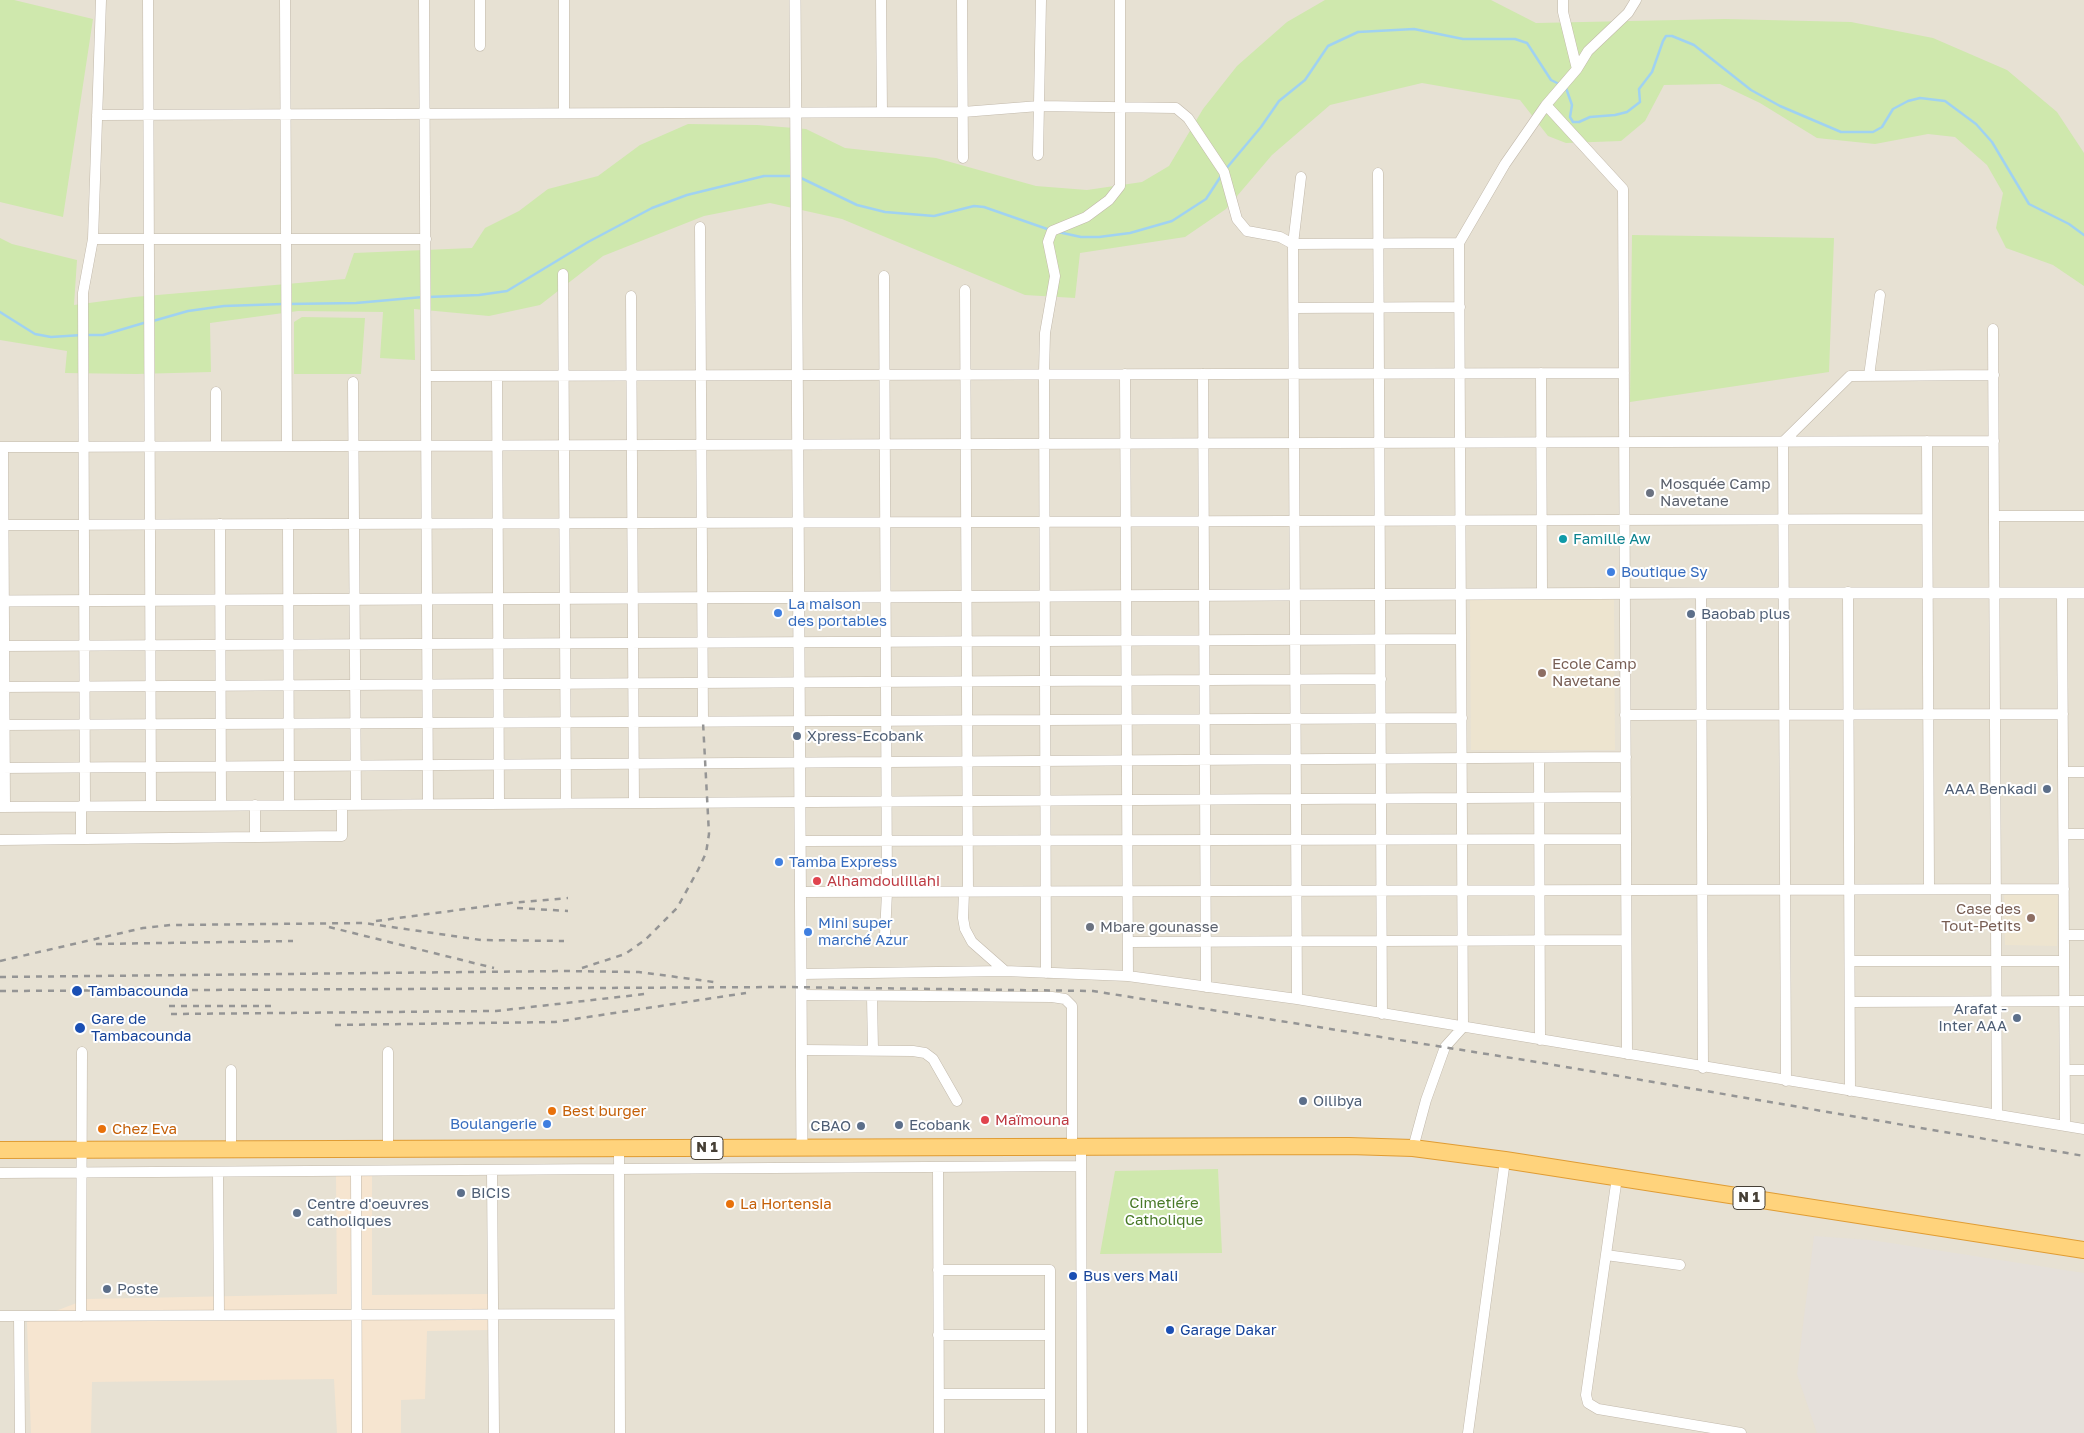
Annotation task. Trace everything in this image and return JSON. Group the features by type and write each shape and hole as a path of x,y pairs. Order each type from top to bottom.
{"highway":[{"name":"N 1","path":"0,1150 1349,1146 1413,1148 1617,1177 2084,1250"}],"street":[{"path":"81,839 84,767 83,293 93,239 101,0"},
{"path":"148,0 151,806"},
{"path":"285,0 287,446"},
{"path":"424,0 428,804"},
{"path":"480,0 480,46"},
{"path":"564,0 564,113"},
{"path":"795,0 802,1148"},
{"path":"881,0 882,112"},
{"path":"962,0 963,158"},
{"path":"1038,155 1041,0"},
{"path":"1046,973 1044,374 1046,333 1055,276 1048,242 1050,233 1057,228 1086,217 1109,200 1120,186 1120,0"},
{"path":"1563,0 1563,12 1577,69"},
{"path":"1413,1148 1426,1100 1445,1048 1463,1027 1459,243 1505,164 1546,105 1577,69 1588,51 1628,13 1636,0"},
{"path":"1546,105 1623,189 1627,1054"},
{"path":"97,115 963,112 1039,106 1176,108 1182,112 1224,172 1240,225 1246,231 1280,237 1293,244 1459,243"},
{"path":"1378,173 1382,1014"},
{"path":"1297,999 1293,244 1301,177"},
{"path":"700,228 703,722"},
{"path":"93,239 426,239"},
{"path":"563,274 566,803"},
{"path":"884,276 887,841 885,935"},
{"path":"965,290 968,840 963,918 965,929 972,942 1005,971"},
{"path":"1869,376 1880,295"},
{"path":"632,296 634,803"},
{"path":"1294,308 1460,307"},
{"path":"1993,329 1997,1115"},
{"path":"1541,373 1542,593"},
{"path":"426,376 1624,373"},
{"path":"1125,374 1128,976"},
{"path":"1203,374 1206,987"},
{"path":"1786,1081 1782,592 1783,442 1850,376 1994,375"},
{"path":"496,376 499,804"},
{"path":"353,382 356,805"},
{"path":"216,392 216,446"},
{"path":"1927,441 1929,889"},
{"path":"1626,797 2,807 1,447 1994,441"},
{"path":"1994,516 2084,516"},
{"path":"2,524 1927,519"},
{"path":"220,524 222,806"},
{"path":"288,524 289,805"},
{"path":"2,601 1701,592 2084,593"},
{"path":"1701,592 1703,1068"},
{"path":"1848,592 1850,1091"},
{"path":"2062,593 2065,1126"},
{"path":"2,646 1461,639"},
{"path":"2,687 1381,679"},
{"path":"1625,715 2063,714"},
{"path":"2,725 1462,718"},
{"path":"2,768 1626,757"},
{"path":"1539,758 1540,1040"},
{"path":"2064,772 2084,772"},
{"path":"255,805 255,837"},
{"path":"0,840 342,836 342,805"},
{"path":"2064,834 2084,834"},
{"path":"801,841 1626,838"},
{"path":"801,892 2064,889"},
{"path":"2064,935 2084,935"},
{"path":"1128,942 1626,940"},
{"path":"1850,961 1997,963 2064,961"},
{"path":"802,974 1005,971 1128,976 1297,999 1703,1068 2084,1129"},
{"path":"802,995 1052,997 1065,999 1072,1006 1077,1147 1081,1166 1082,1433"},
{"path":"872,996 873,1050"},
{"path":"1850,1002 1996,1003 2084,1001"},
{"path":"802,1050 912,1051 929,1055 957,1101"},
{"path":"81,1316 80,1150 82,1052"},
{"path":"388,1052 388,1149"},
{"path":"231,1070 231,1149"},
{"path":"2065,1070 2084,1070"},
{"path":"619,1148 620,1433"},
{"path":"1468,1433 1505,1160"},
{"path":"0,1173 1081,1166"},
{"path":"938,1167 939,1433"},
{"path":"492,1170 494,1433"},
{"path":"356,1171 357,1433"},
{"path":"218,1172 219,1316"},
{"path":"1617,1177 1586,1395 1588,1403 1598,1410 1741,1433"},
{"path":"1606,1254 1680,1265"},
{"path":"938,1270 1050,1270 1050,1433"},
{"path":"0,1316 619,1314"},
{"path":"19,1316 20,1433"},
{"path":"938,1335 1050,1335"},
{"path":"939,1394 1050,1394"}],"shaded area":[{"path":"0,0 2084,0 2084,1433 0,1433"},
{"name":"Ecole Camp Navetane","path":"1470,596 1614,597 1615,750 1471,750"},
{"name":"Case des Tout-Petits","path":"2004,890 2058,891 2057,946 2005,945"},
{"path":"336,1175 372,1175 372,1295 490,1294 491,1330 427,1331 425,1399 401,1400 401,1433 337,1433 334,1379 92,1382 91,1433 31,1433 27,1322 87,1299 337,1294"},
{"path":"1814,1236 1871,1240 2084,1273 2084,1433 1817,1433 1797,1374"}],"green space":[{"path":"0,0 14,0 93,19 63,217 0,202"},
{"path":"1325,0 1491,0 1536,23 1725,19 1851,22 1933,38 2007,70 2057,112 2084,153 2084,286 2053,265 2006,248 1996,228 2003,193 1987,165 1955,137 1928,134 1875,144 1817,138 1760,103 1720,84 1664,85 1645,121 1621,141 1566,143 1548,136 1520,100 1422,83 1330,105 1272,155 1226,209 1185,237 1080,253 1075,298 1025,295 842,219 770,203 704,216 603,256 540,305 489,316 414,309 415,360 380,358 383,312 298,311 210,323 211,372 65,373 67,351 0,340 0,238 12,244 77,260 74,305 134,297 345,279 354,253 472,248 485,228 519,211 548,189 598,176 640,145 688,124 757,125 806,129 845,148 936,158 1036,186 1087,190 1142,182 1169,166 1203,109 1237,66 1287,22"},
{"path":"1632,235 1834,238 1829,372 1630,402"},
{"path":"302,317 365,318 361,374 294,374 294,322"},
{"name":"Cimetiére Catholique","path":"1218,1169 1222,1253 1100,1254 1115,1171"}],"waterway":[{"path":"1225,170 1261,127 1279,101 1305,80 1328,46 1358,32 1414,29 1463,39 1515,39 1527,43 1551,80 1559,84"},
{"path":"1566,88 1572,105 1570,117 1573,122 1579,122 1590,117 1627,112 1640,102 1639,89 1652,72 1666,36 1672,36 1694,45 1751,90 1780,106 1841,132 1873,132 1882,127 1893,109 1908,101 1920,98 1945,101 1976,124 1992,142 2029,204 2069,224 2084,235"},
{"path":"428,297 479,295 507,291 588,242 652,208 687,195 764,176 793,176"},
{"path":"1058,232 1081,237 1099,237 1130,233 1172,221 1206,199 1221,176"},
{"path":"801,178 857,205 885,212 934,216 974,206 984,207 1050,230"},
{"path":"288,304 356,303 423,297"},
{"path":"153,321 188,311 224,306 283,304"},
{"path":"0,312 35,334 51,337 82,335"},
{"path":"87,335 103,335 147,322"}],"railway":[{"path":"582,968 625,954 645,940 677,908 698,870 706,853 709,834 703,722"},
{"path":"376,921 510,903 568,898"},
{"path":"517,908 568,911"},
{"path":"0,961 143,928 171,925 364,923 481,940 564,941"},
{"path":"329,927 494,968"},
{"path":"96,944 293,941"},
{"path":"0,977 565,971 639,972 714,982"},
{"path":"0,991 786,987 1093,991 1543,1063 2084,1156"},
{"path":"335,1025 555,1022 746,993"},
{"path":"171,1014 496,1011 645,994"},
{"path":"169,1006 277,1006"}],"place":[{"name":"Mosquée Camp Navetane","path":"1650,493"},
{"name":"Famille Aw","path":"1563,539"},
{"name":"Boutique Sy","path":"1611,572"},
{"name":"La maison des portables","path":"778,613"},
{"name":"Baobab plus","path":"1691,614"},
{"name":"Ecole Camp Navetane","path":"1542,673"},
{"name":"Xpress-Ecobank","path":"797,736"},
{"name":"AAA Benkadi","path":"2047,789"},
{"name":"Tamba Express","path":"779,862"},
{"name":"Alhamdoulillahi","path":"817,881"},
{"name":"Case des Tout-Petits","path":"2031,918"},
{"name":"Mbare gounasse","path":"1090,927"},
{"name":"Mini super marché Azur","path":"808,932"},
{"name":"Tambacounda","path":"77,991"},
{"name":"Arafat - Inter AAA","path":"2017,1018"},
{"name":"Gare de Tambacounda","path":"80,1028"},
{"name":"Oilibya","path":"1303,1101"},
{"name":"Best burger","path":"552,1111"},
{"name":"Maïmouna","path":"985,1120"},
{"name":"Boulangerie","path":"547,1124"},
{"name":"Ecobank","path":"899,1125"},
{"name":"CBAO","path":"861,1126"},
{"name":"Chez Eva","path":"102,1129"},
{"name":"BICIS","path":"461,1193"},
{"name":"La Hortensia","path":"730,1204"},
{"name":"Centre d'oeuvres catholiques","path":"297,1213"},
{"name":"Bus vers Mali","path":"1073,1276"},
{"name":"Poste","path":"107,1289"},
{"name":"Garage Dakar","path":"1170,1330"}]}
